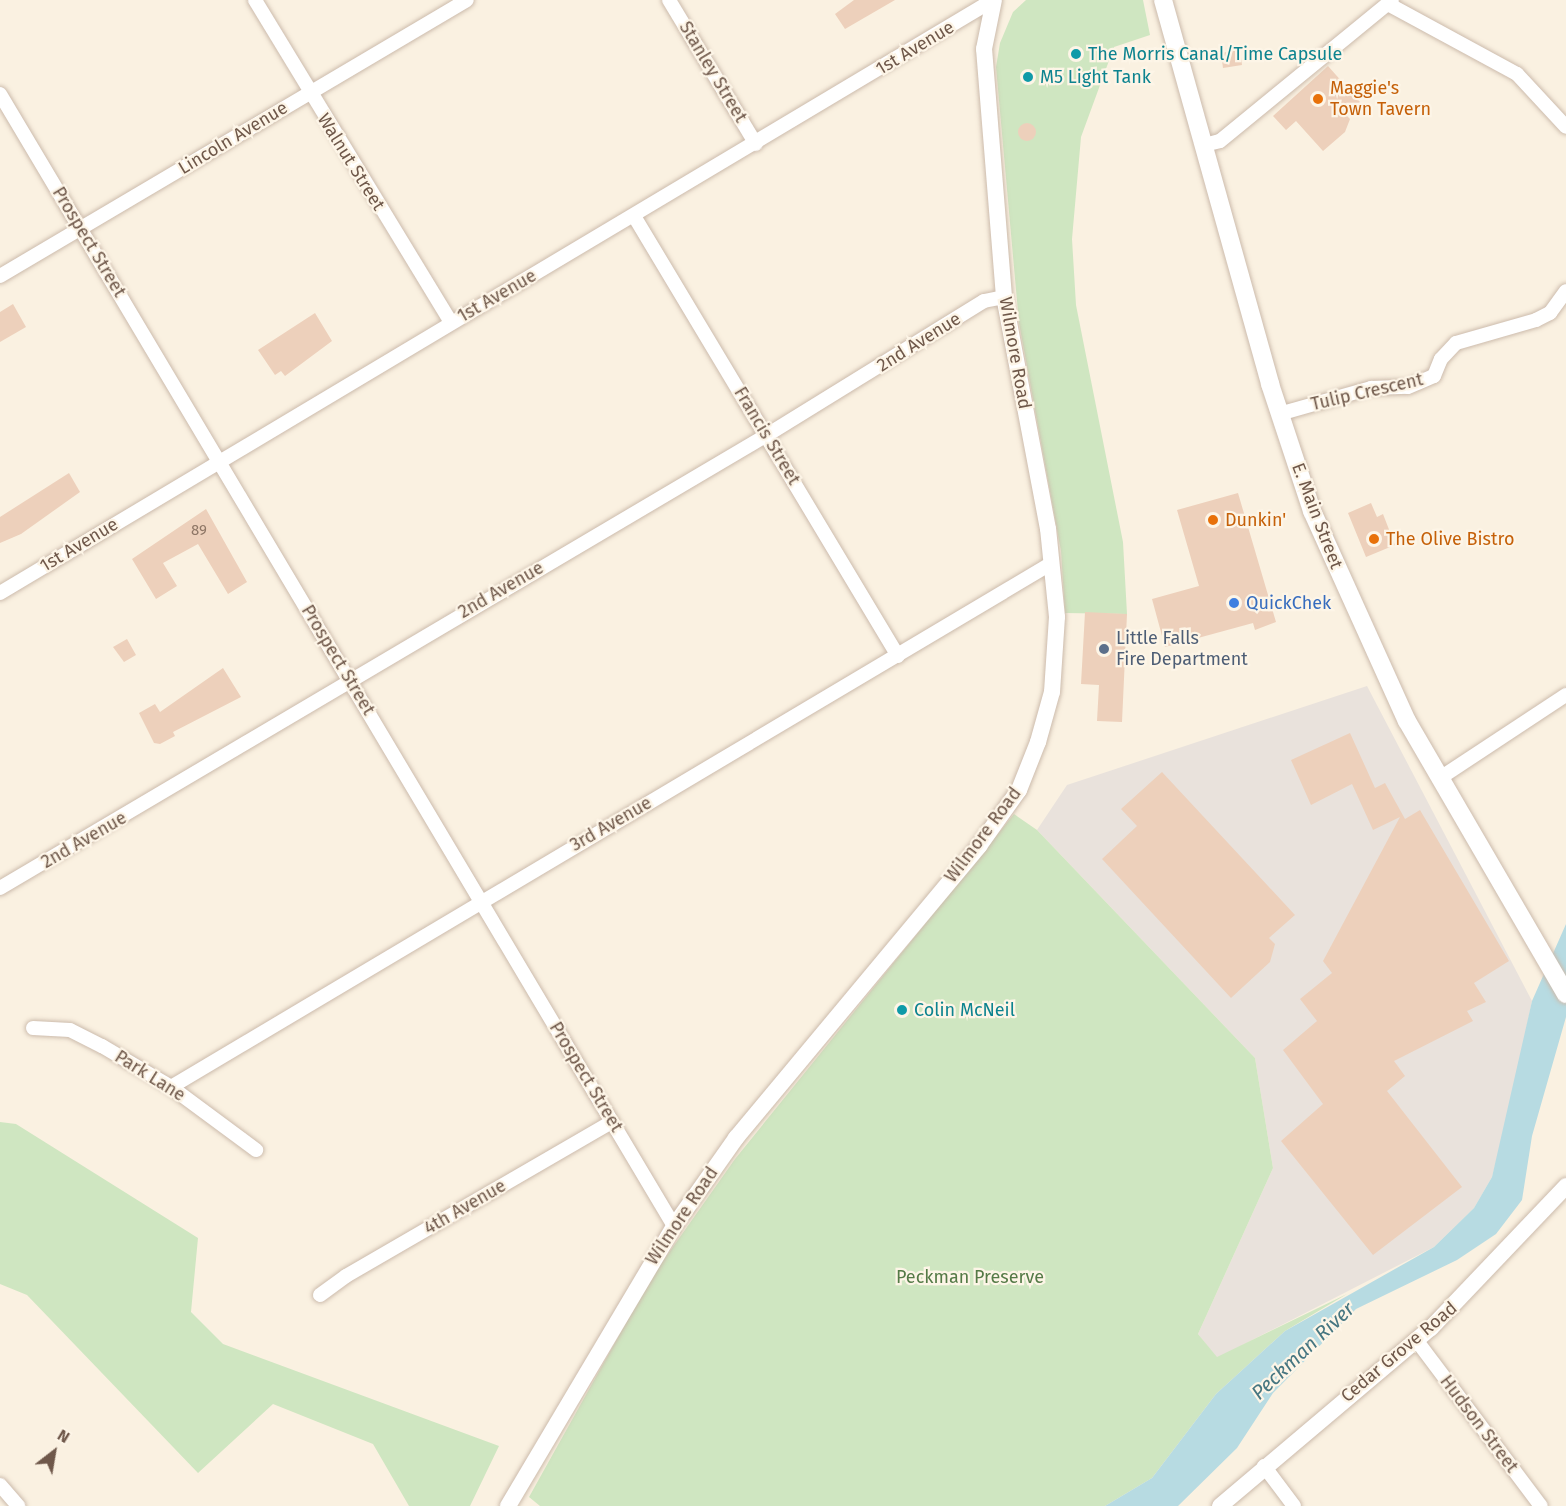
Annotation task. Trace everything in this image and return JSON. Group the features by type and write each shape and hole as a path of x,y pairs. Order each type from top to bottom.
{"main road":[{"name":"E. Main Street","path":"1163,0 1279,414 1309,503 1363,631 1440,778 1566,994"}],"street":[{"name":"Walnut Street","path":"255,0 309,93 450,322"},
{"name":"Lincoln Avenue","path":"0,276 467,0"},
{"name":"Stanley Street","path":"669,0 756,144"},
{"name":"1st Avenue","path":"0,593 450,322 756,144 994,0"},
{"name":"Wilmore Road","path":"508,1506 674,1226 736,1138 979,846 1019,790 1052,692 1057,617 1052,563 1004,297 984,49 994,0"},
{"path":"1204,145 1220,141 1390,2 1517,74 1566,128"},
{"name":"Prospect Street","path":"0,94 674,1226"},
{"name":"Francis Street","path":"634,216 898,656"},
{"name":"Tulip Crescent","path":"1279,414 1371,388 1408,387 1434,376 1441,359 1456,343 1536,320 1550,313 1566,291"},
{"name":"2nd Avenue","path":"0,888 213,765 349,679 767,435 984,301 1004,297"},
{"name":"3rd Avenue","path":"171,1087 1052,563"},
{"path":"1440,778 1566,695"},
{"name":"Park Lane","path":"33,1028 70,1030 171,1087 256,1150"},
{"name":"4th Avenue","path":"320,1295 346,1276 612,1122"},
{"name":"Cedar Grove Road","path":"1220,1506 1264,1466 1417,1341 1466,1296 1566,1186"},
{"name":"Hudson Street","path":"1417,1341 1541,1506"},
{"path":"1264,1466 1294,1506"},
{"path":"0,1485 18,1506"}],"shaded area":[{"path":"1367,686 1532,1001 1508,1117 1492,1177 1474,1208 1434,1247 1217,1358 1198,1334 1273,1168 1255,1058 1037,830 1067,785"}],"green space":[{"path":"1026,0 1143,0 1150,35 1114,47 1081,137 1072,239 1076,305 1123,542 1127,614 1065,613 1061,551 1019,323 996,67 1000,43 1013,12"},
{"name":"Peckman Preserve","path":"1014,814 1037,830 1255,1058 1273,1168 1198,1334 1217,1357 1347,1294 1285,1331 1216,1394 1152,1478 1105,1506 540,1506 529,1497 651,1278 735,1159"},
{"path":"0,1122 16,1124 198,1238 191,1312 223,1344 499,1446 470,1506 409,1506 373,1444 273,1404 198,1473 27,1295 0,1284"}],"water":[{"name":"Peckman River","path":"1566,924 1566,1017 1532,1136 1522,1200 1496,1234 1457,1260 1356,1309 1273,1393 1237,1448 1178,1506 1105,1506 1152,1478 1216,1394 1285,1331 1434,1247 1474,1208 1492,1177 1532,1001"}],"building":[{"path":"854,0 895,0 845,29 835,14"},
{"path":"1240,50 1242,65 1223,68 1221,53"},
{"path":"1328,66 1360,102 1346,115 1350,119 1345,132 1323,151 1296,121 1286,130 1273,116"},
{"path":"1027,123 1033,126 1036,132 1033,138 1027,141 1021,138 1018,132 1021,126"},
{"path":"13,304 26,327 0,342 0,312"},
{"path":"315,313 332,341 285,376 281,371 275,375 258,350"},
{"path":"69,473 80,492 21,534 0,543 0,517"},
{"path":"1238,493 1276,622 1255,630 1253,623 1165,647 1152,599 1199,586 1177,510"},
{"path":"1371,503 1377,517 1383,514 1395,545 1366,557 1348,513"},
{"path":"206,509 247,582 228,594 198,544 163,563 177,586 156,599 132,559"},
{"name":"Little Falls Fire Department","path":"1085,612 1127,614 1122,722 1097,721 1099,685 1081,684"},
{"path":"127,639 136,655 124,662 113,647"},
{"path":"223,668 241,697 173,732 175,736 160,744 154,743 139,713 155,704 160,712"},
{"path":"1350,733 1375,788 1385,783 1405,819 1420,810 1509,961 1474,983 1486,1002 1467,1011 1473,1021 1394,1061 1405,1076 1387,1091 1462,1187 1373,1255 1281,1141 1323,1104 1283,1050 1317,1021 1300,999 1332,973 1323,961 1400,817 1373,830 1352,784 1311,805 1291,760"},
{"path":"1162,772 1295,915 1269,938 1275,944 1270,962 1231,998 1102,859 1137,826 1121,809"}],"place":[{"name":"The Morris Canal/Time Capsule","path":"1076,54"},
{"name":"M5 Light Tank","path":"1028,77"},
{"name":"Maggie's Town Tavern","path":"1318,99"},
{"name":"Dunkin'","path":"1213,520"},
{"name":"The Olive Bistro","path":"1374,539"},
{"name":"QuickChek","path":"1234,603"},
{"name":"Little Falls Fire Department","path":"1104,649"},
{"name":"Colin McNeil","path":"902,1010"}]}
